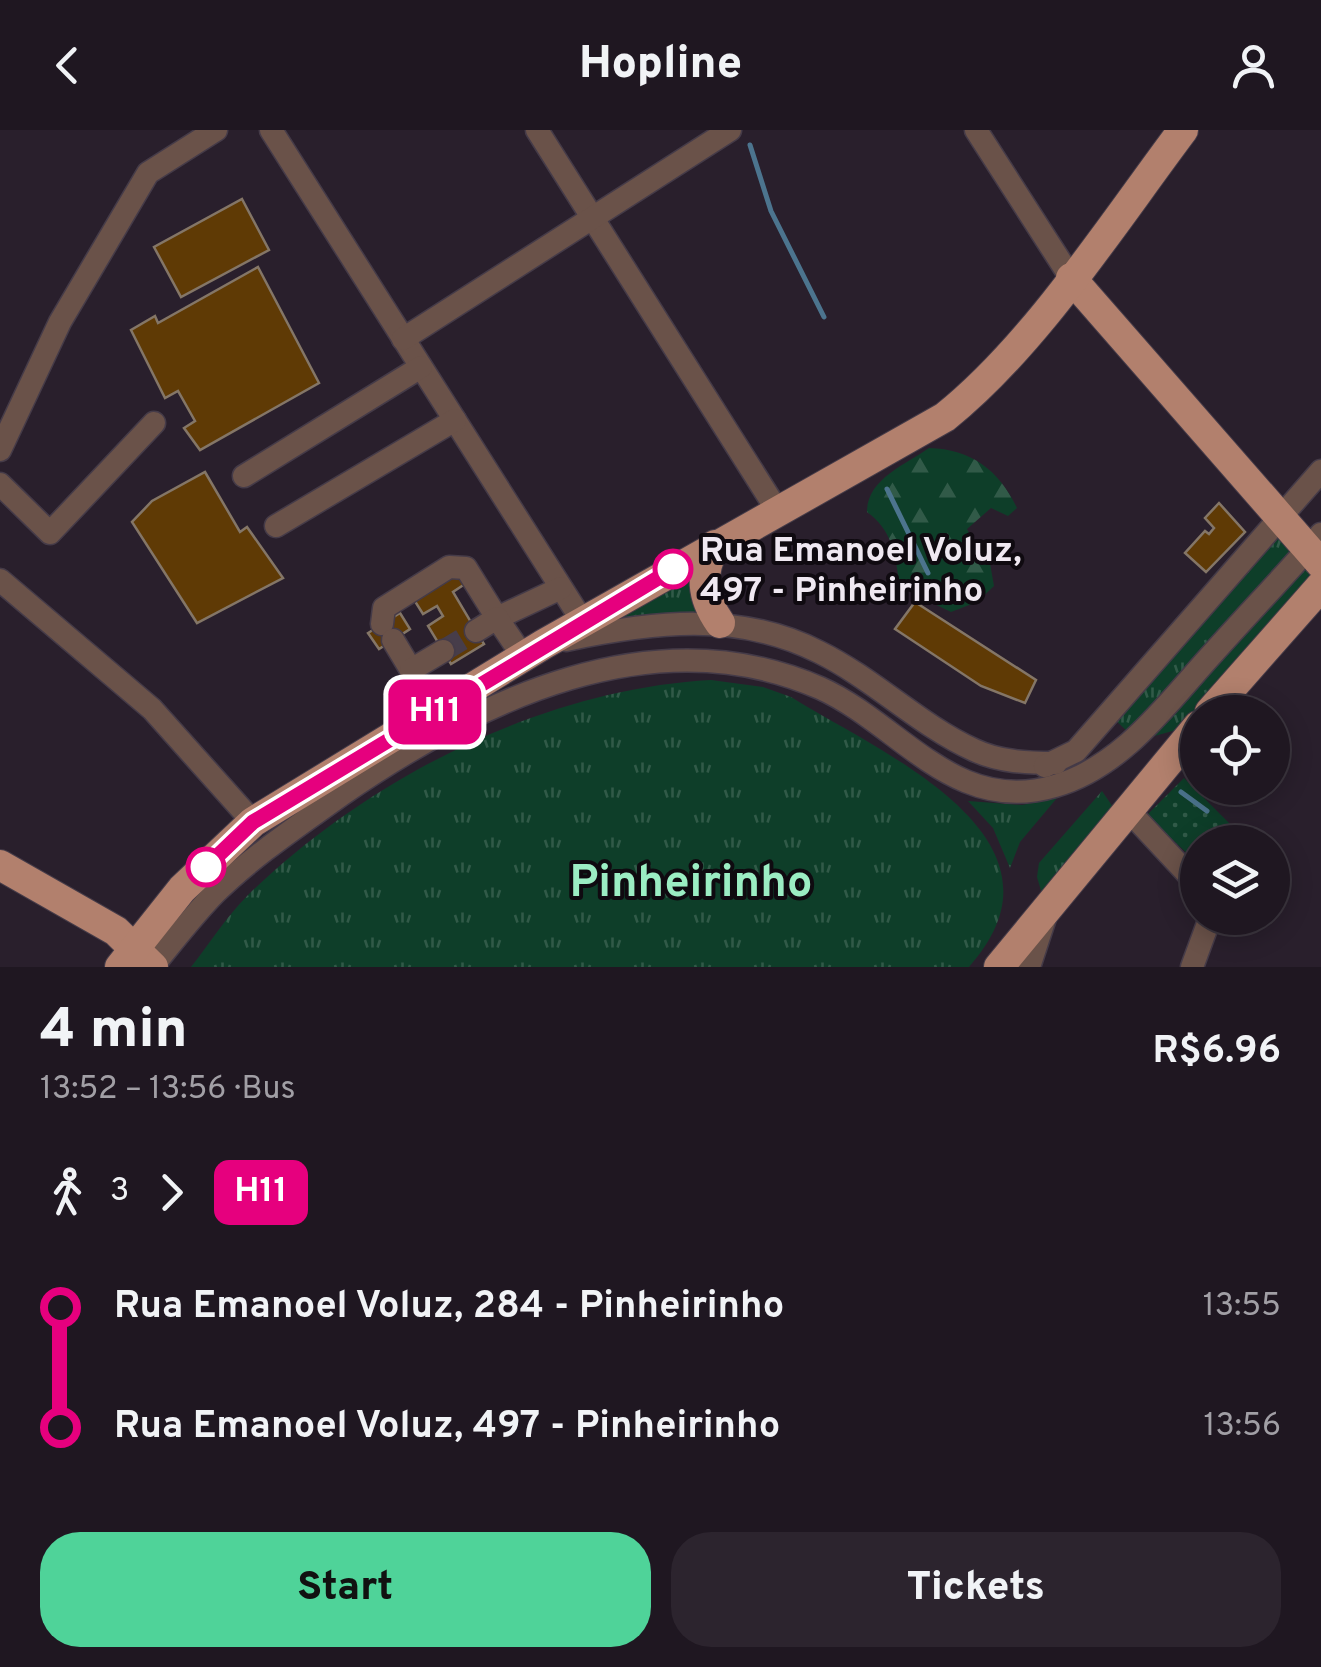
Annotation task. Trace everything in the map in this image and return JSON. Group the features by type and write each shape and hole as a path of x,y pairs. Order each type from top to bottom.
{"main road":[{"path":"0,865 116,931 142,963 182,889 253,822 583,622 945,418 976,392 1071,278 1183,130"},
{"path":"1071,278 1282,519 1317,549"},
{"path":"715,545 706,564 703,585 708,606 720,623"},
{"path":"1225,695 1321,586"},
{"path":"999,967 1180,748"}],"street":[{"path":"0,450 60,322 148,173 216,130"},
{"path":"271,130 583,622"},
{"path":"537,130 777,510"},
{"path":"404,338 730,130"},
{"path":"976,130 1071,278"},
{"path":"244,476 421,367"},
{"path":"276,526 455,420"},
{"path":"0,484 50,534 154,422"},
{"path":"958,780 1000,778 1056,763 1076,751 1321,471"},
{"path":"142,963 275,842 408,749 494,706 592,671 656,660 714,661 769,669 824,690 958,780 990,791 1038,790 1073,780 1114,756 1317,549"},
{"path":"422,721 411,670 388,632 384,608 458,566 466,568 496,618 534,651 658,624 720,623 782,636 820,652 974,750 1005,760 1056,763"},
{"path":"0,580 152,709 253,822"},
{"path":"476,631 561,588"},
{"path":"411,670 443,651"},
{"path":"1128,810 1180,866"},
{"path":"1029,967 1050,905"},
{"path":"1192,967 1204,935"}],"green space":[{"path":"929,448 958,452 982,464 1002,483 1017,508 1008,516 991,508 967,529 979,552 989,558 994,586 977,602 951,612 916,595 899,581 890,542 882,526 867,512 873,490 880,482"},
{"path":"1281,529 1302,553 1131,735 1108,713"},
{"path":"703,558 707,617 607,626"},
{"path":"1309,563 1321,578 1212,695 1181,695"},
{"path":"711,680 763,687 791,697 917,773 957,805 987,840 1002,878 998,921 969,967 191,967 240,903 295,853 347,813 403,778 522,721 648,687"},
{"path":"1180,696 1180,729 1136,741"},
{"path":"1180,782 1180,805 1211,805 1231,825 1180,825 1180,847 1147,815"},
{"path":"1102,791 1113,807 1042,894 1037,877 1039,863"},
{"path":"1057,798 1020,842 1010,868 993,828 968,801 1022,805"}],"building":[{"path":"242,199 269,250 181,297 154,247"},
{"path":"258,267 319,383 200,450 184,428 195,421 178,391 165,398 131,330 155,316 158,323"},
{"path":"205,472 240,532 247,527 283,578 197,623 132,522 152,501"},
{"path":"1219,503 1245,532 1206,572 1185,553 1205,531 1209,534 1214,528 1205,518"},
{"path":"455,568 465,584 453,592 484,644 451,664 428,626 443,616 437,606 423,614 411,595"},
{"path":"915,602 1036,680 1025,703 981,686 895,629"},
{"path":"400,613 410,629 379,649 368,633"}],"waterway":[{"path":"750,145 771,211 824,317"},
{"path":"887,489 928,573"},
{"path":"1199,805 1207,811"}],"tunnel":[{"path":"443,651 476,631"}],"bus line":[{"name":"H11","path":"206,867 253,822 673,569"}],"place":[{"name":"Rua Emanoel Voluz, 497 - Pinheirinho","path":"673,569"}],"district":[{"name":"Pinheirinho","path":"691,880"}]}
